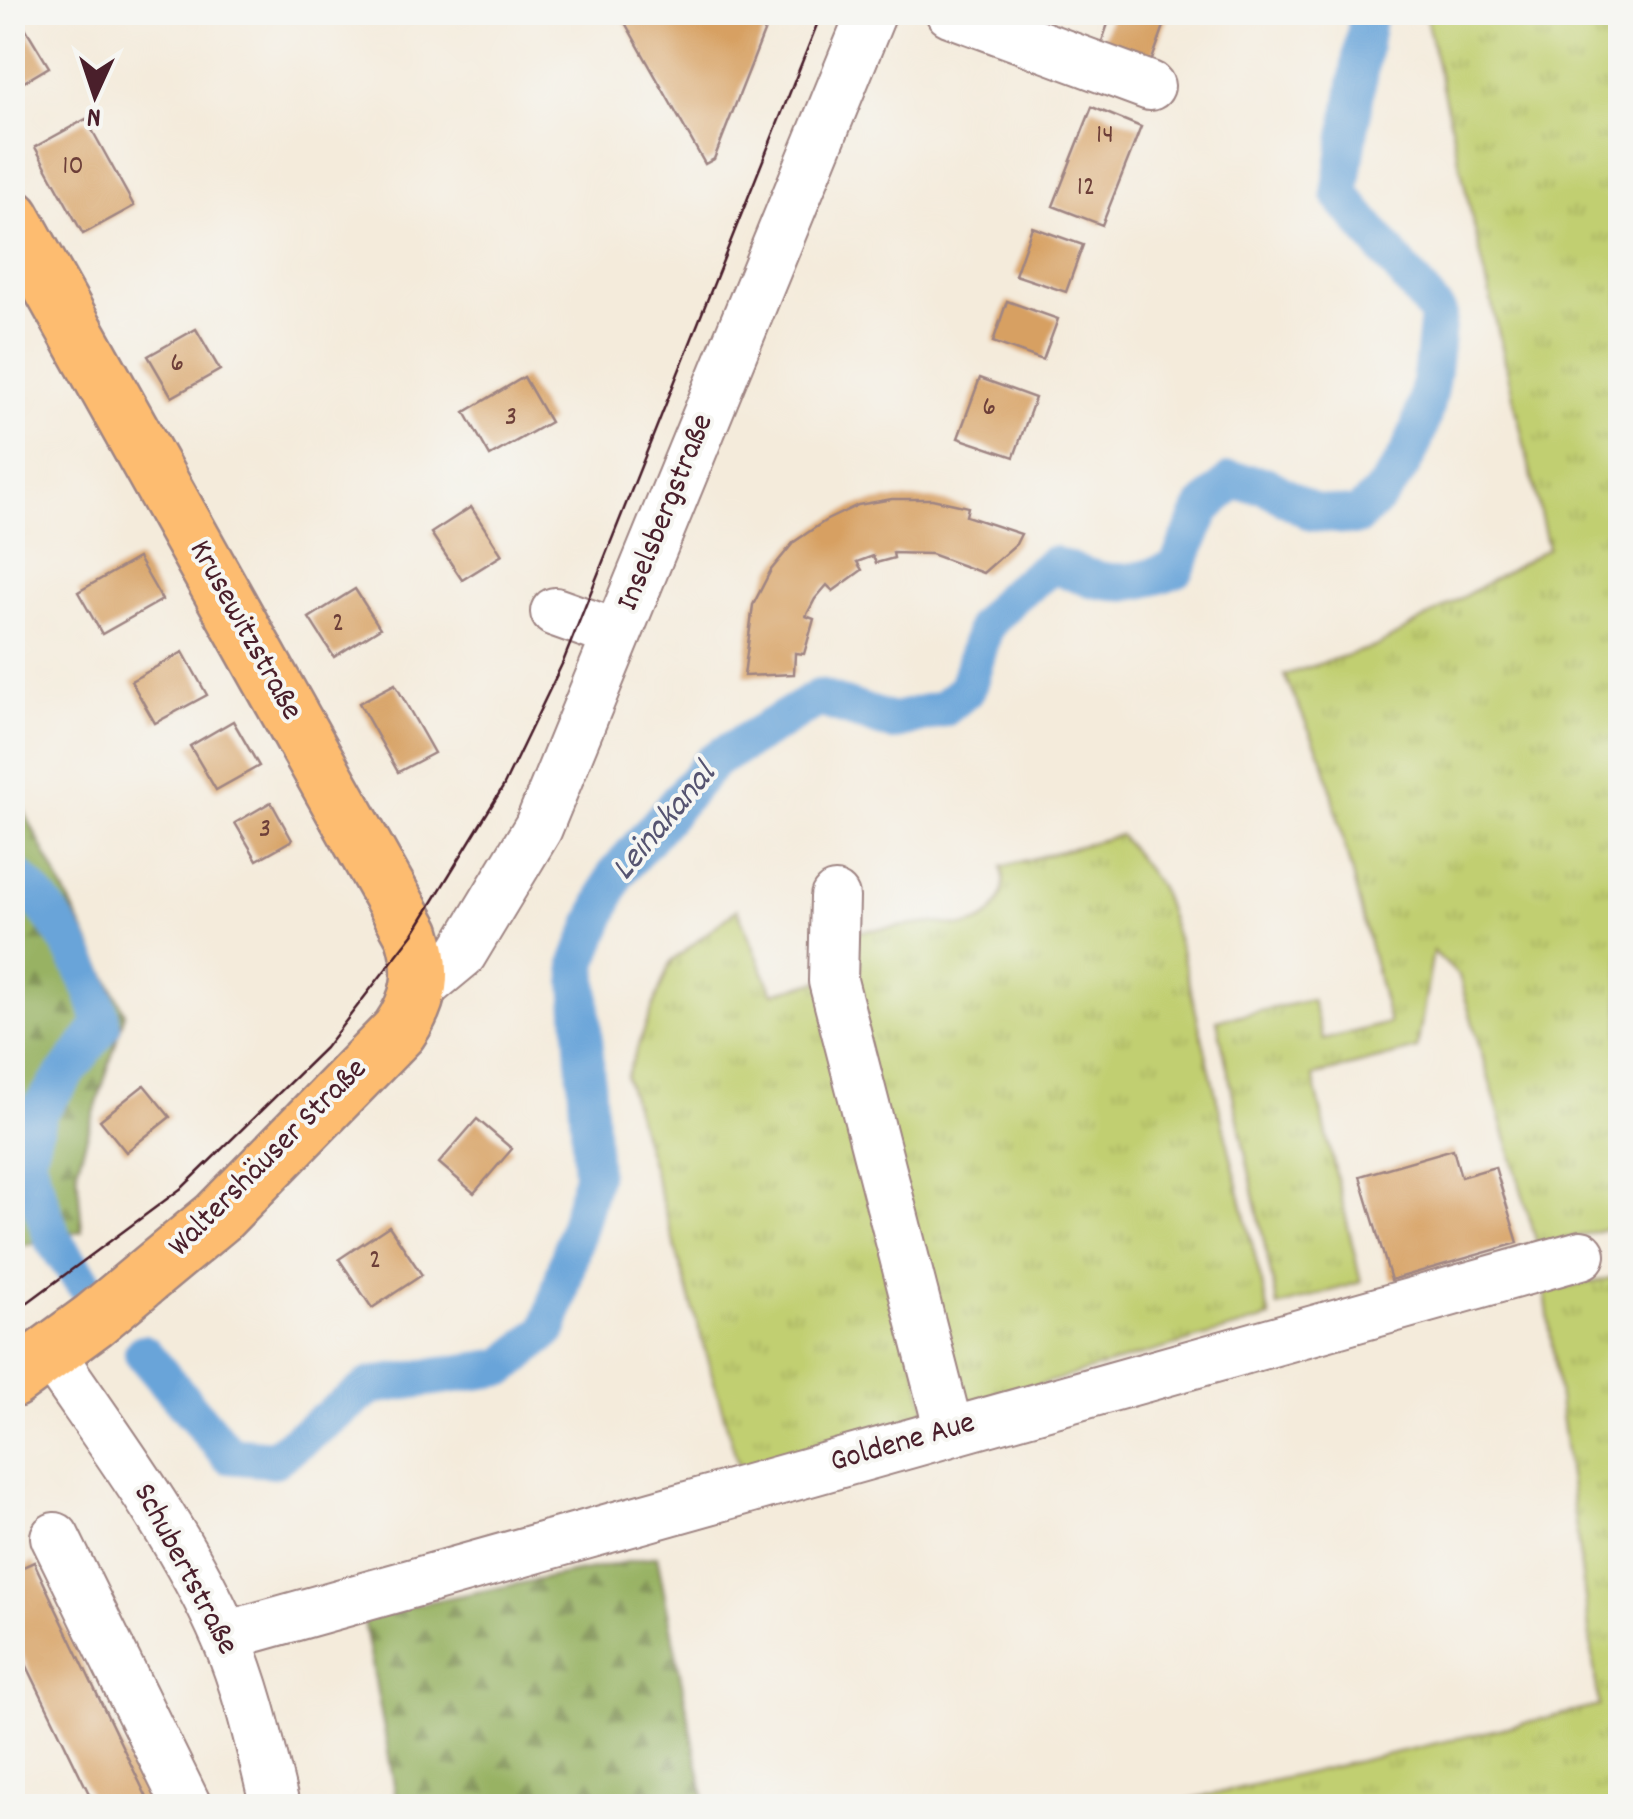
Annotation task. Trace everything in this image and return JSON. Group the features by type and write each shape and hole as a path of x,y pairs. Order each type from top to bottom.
{"main road":[{"name":"Krusewitzstraße","path":"12,217 413,934 420,988"},
{"name":"Waltershäuser Straße","path":"31,1366 218,1218 382,1047 412,1011 420,988"}],"street":[{"name":"Inselsbergstraße","path":"420,988 462,954 538,828 872,12"},
{"path":"950,12 1150,86"},
{"path":"554,612 618,634"},
{"path":"835,897 833,981 948,1431"},
{"name":"Goldene Aue","path":"226,1636 1581,1254"},
{"name":"Schubertstraße","path":"31,1366 152,1502 226,1636 251,1705 275,1806"},
{"path":"55,1538 187,1806"}],"green space":[{"path":"1425,13 1620,13 1620,1225 1538,1247 1459,976 1433,951 1417,1049 1313,1076 1361,1282 1278,1307 1217,1020 1312,1000 1323,1040 1389,1023 1324,762 1284,675 1377,646 1548,548"},
{"path":"13,789 125,1013 77,1169 82,1231 13,1248"},
{"path":"1120,835 1160,887 1181,950 1270,1318 955,1409 852,994 853,932 933,923 976,923 997,905 1003,887 1002,867"},
{"path":"737,909 773,993 820,981 928,1416 740,1471 626,1077 670,963"},
{"path":"1620,1276 1620,1806 1162,1806 1599,1706 1545,1292"},
{"path":"657,1556 706,1806 398,1806 363,1615"}],"building":[{"path":"619,12 772,12 714,159 705,164"},
{"path":"1112,12 1169,12 1149,68 1099,50"},
{"path":"20,19 49,67 12,89 12,24"},
{"path":"1092,107 1141,127 1102,225 1053,206"},
{"path":"86,119 134,206 83,234 35,147"},
{"path":"1032,227 1083,245 1066,292 1015,275"},
{"path":"1007,301 1058,319 1043,360 993,342"},
{"path":"196,329 220,370 172,397 148,356"},
{"path":"524,377 550,422 490,456 465,412"},
{"path":"980,378 1035,398 1014,457 958,438"},
{"path":"892,499 932,499 968,507 966,516 1021,534 1016,544 983,573 931,554 893,553 894,558 876,563 873,556 857,562 862,570 833,591 827,585 815,599 806,616 814,619 804,654 795,653 794,674 744,676 753,605 771,570 794,542 858,505"},
{"path":"471,507 502,555 462,580 431,533"},
{"path":"138,558 162,600 102,634 78,592"},
{"path":"355,589 380,628 334,657 309,618"},
{"path":"183,652 207,695 155,723 131,681"},
{"path":"395,684 434,753 398,772 359,703"},
{"path":"233,721 259,766 216,790 190,746"},
{"path":"271,802 292,840 257,860 235,823"},
{"path":"144,1085 170,1117 126,1152 100,1120"},
{"path":"477,1119 512,1149 474,1193 439,1163"},
{"path":"1453,1149 1461,1177 1495,1167 1518,1243 1391,1280 1360,1176"},
{"path":"389,1226 422,1275 372,1308 339,1259"},
{"path":"34,1562 151,1806 95,1806 12,1635 12,1572"}],"waterway":[{"name":"Leinakanal","path":"143,1353 229,1455 274,1459 371,1386 504,1367 549,1329 592,1176 579,963 615,875 713,761 819,698 893,722 944,708 967,689 985,626 1012,596 1053,565 1114,582 1142,580 1176,569 1203,509 1232,481 1265,485 1312,512 1356,517 1379,495 1397,473 1420,425 1432,373 1438,314 1340,194 1368,12"},
{"name":"Leinakanal","path":"12,874 41,902 69,943 91,987 102,1026 39,1110 26,1159 53,1240 84,1283"}],"tram line":[{"path":"12,1314 183,1187 325,1048 413,934 503,787 563,662 822,12"}]}
